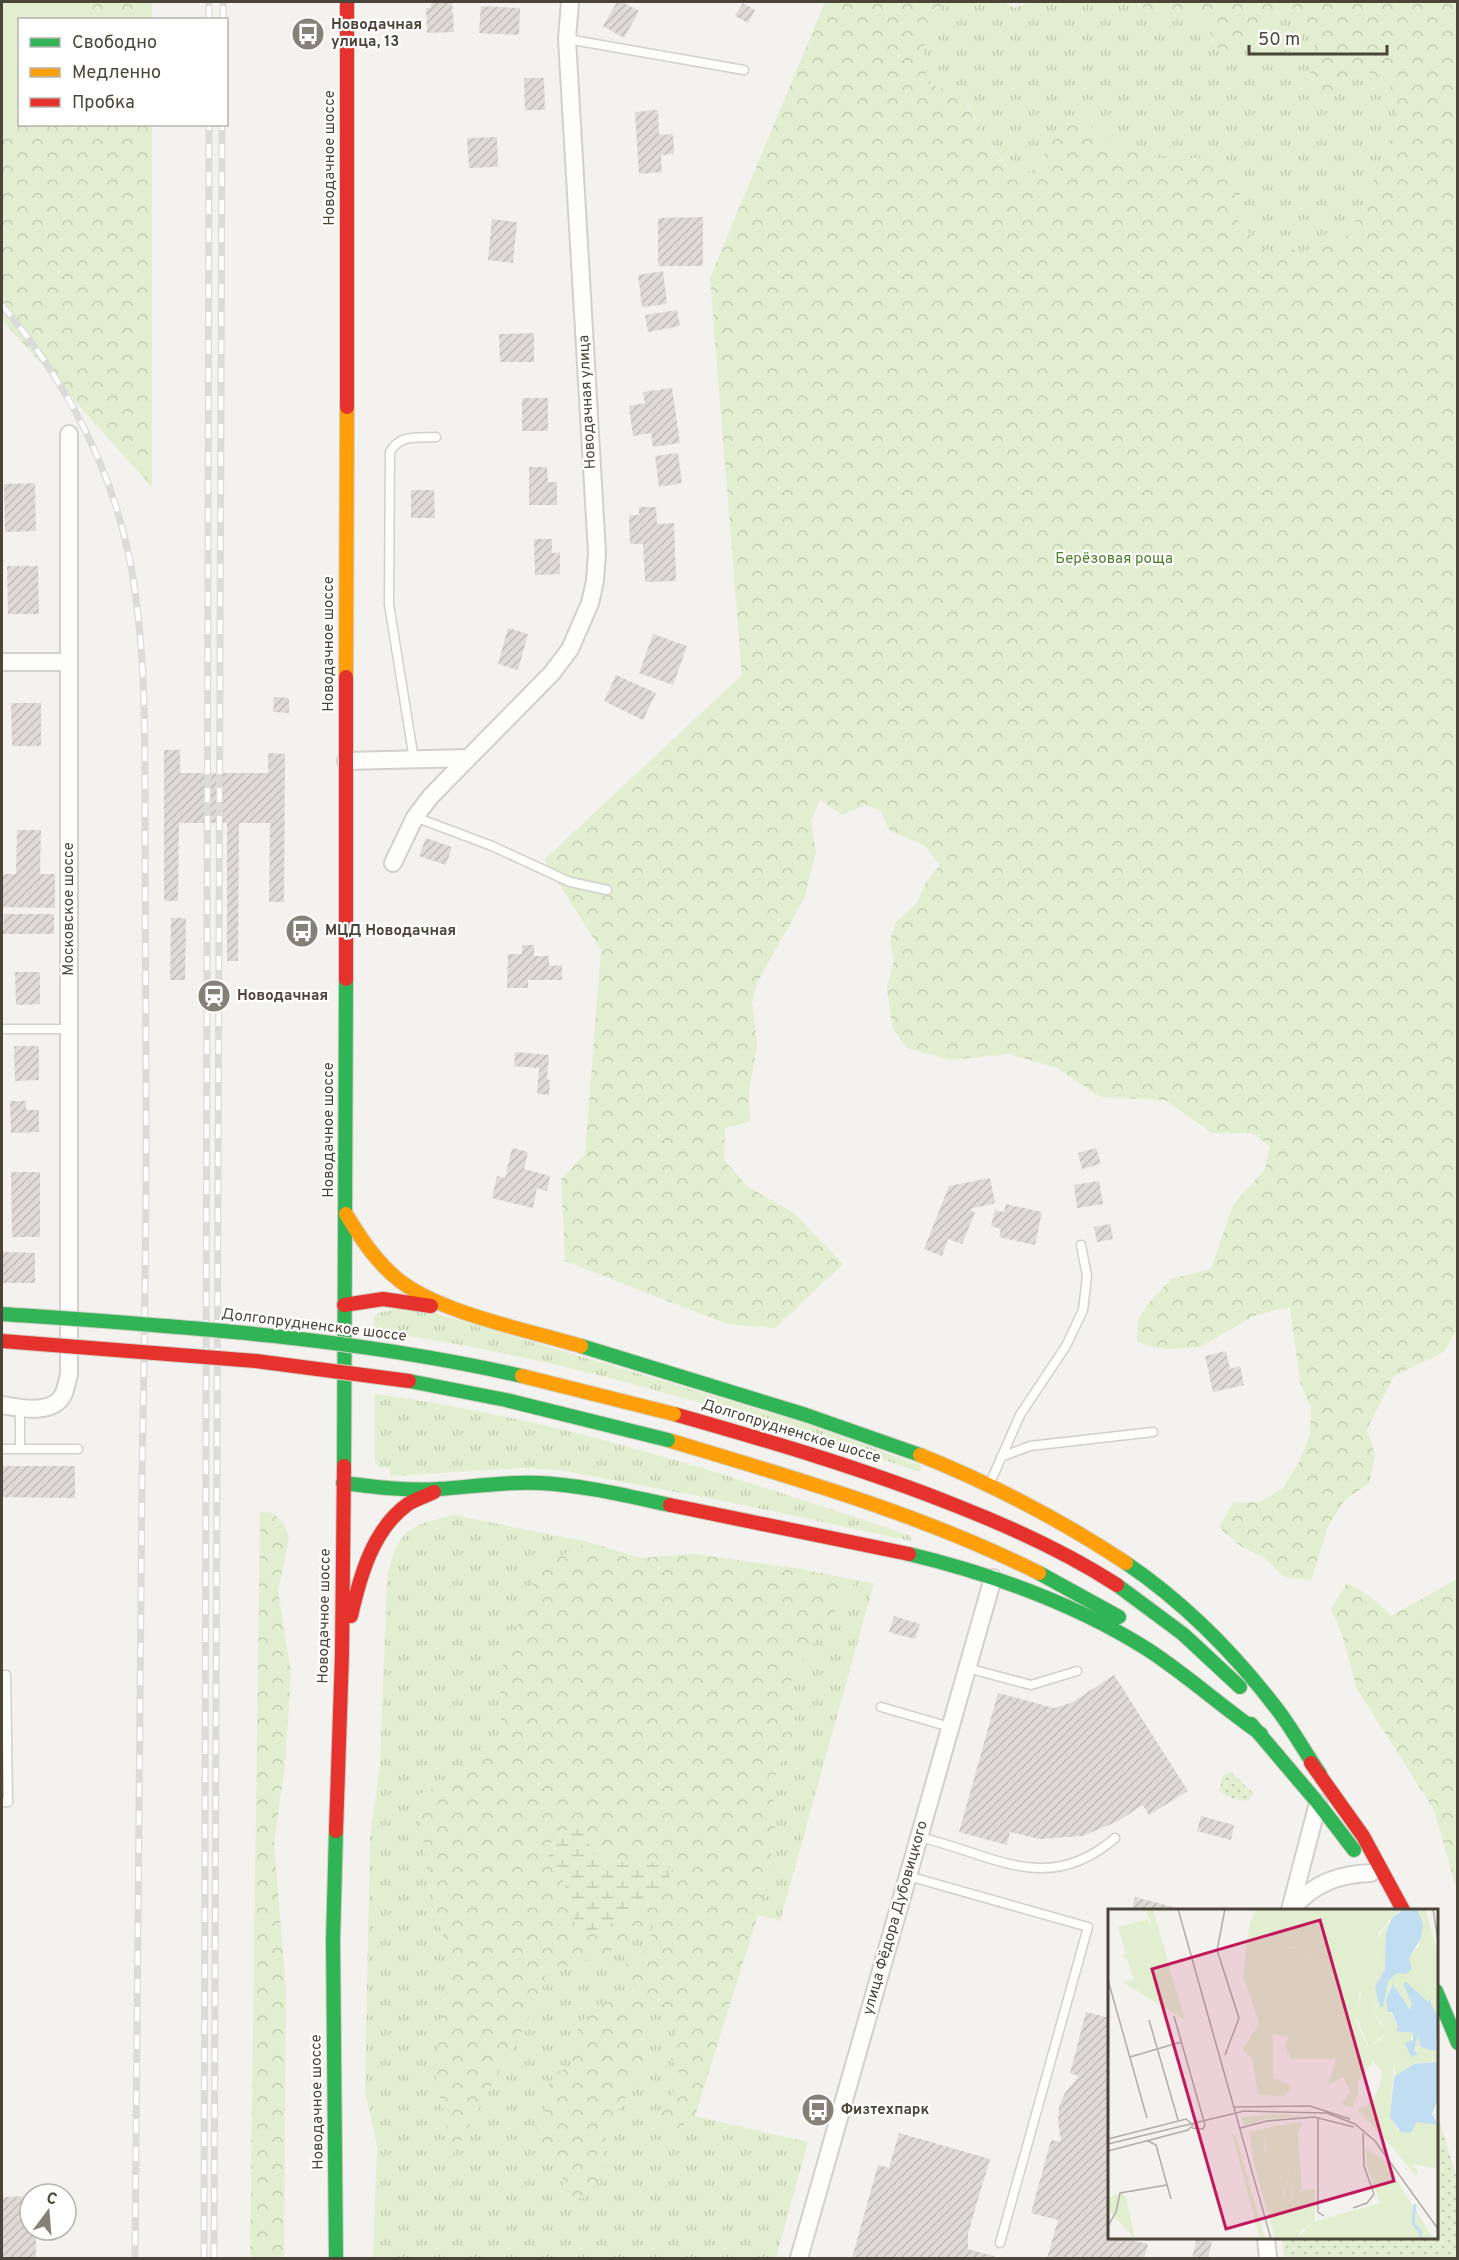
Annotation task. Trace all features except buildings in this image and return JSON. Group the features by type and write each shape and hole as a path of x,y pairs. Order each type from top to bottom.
{"street":[{"name":"Новодачное шоссе","path":"336,2259 333,1940 342,1654 346,1214 347,2"},
{"name":"Новодачная улица","path":"393,863 415,817 431,796 552,673 570,649 590,603 595,581 597,553 567,39 570,2"},
{"name":"Московское шоссе","path":"20,1408 42,1409 55,1403 63,1396 69,1375 69,434"},
{"path":"2,662 69,662"},
{"path":"346,761 468,759"},
{"path":"346,1214 355,1229 396,1278 424,1296 457,1310 826,1421 908,1450 990,1484 1053,1518 1144,1576 1186,1611 1229,1652 1274,1704 1320,1774"},
{"path":"344,1305 382,1299 457,1310"},
{"name":"Долгопрудненское шоссе","path":"2,1314 115,1321 284,1338 412,1354 506,1372 674,1414 841,1464 929,1494 1014,1529 1075,1558 1168,1623 1220,1666 1271,1718 1320,1774 1363,1836 1402,1909"},
{"path":"2,1341 270,1364 408,1382 500,1399 668,1440 920,1520 1003,1554 1062,1583 1159,1643 1205,1681 1261,1734 1318,1803 1371,1873 1392,1909"},
{"path":"2,1405 20,1408"},
{"path":"343,1483 382,1488 438,1490 487,1484 538,1483 573,1486 886,1547 957,1566 1057,1603 1102,1624 1150,1651 1189,1679 1226,1711 1261,1734"},
{"path":"342,1654 357,1591 373,1547 389,1522 409,1504 438,1490"},
{"name":"улица Фёдора Дубовицкого","path":"799,2259 993,1578"},
{"path":"1290,1909 1318,1803"},
{"path":"1291,1909 1305,1894 1319,1884 1353,1874 1371,1873"},
{"path":"1438,1993 1458,2043"},
{"path":"1266,2239 1268,2259"}],"lane":[{"path":"567,39 744,70"},
{"path":"414,760 389,604 390,452 395,443 405,439 436,437"},
{"path":"415,817 492,846 570,882 607,890"},
{"path":"2,1029 69,1029"},
{"path":"990,1484 1020,1415 1066,1347 1083,1310 1088,1276 1081,1245"},
{"path":"20,1408 20,1449"},
{"path":"1001,1457 1030,1446 1153,1432"},
{"path":"2,1449 78,1449"},
{"path":"967,1668 1031,1685 1077,1671"},
{"path":"2,1675 6,1675 8,1802 2,1802"},
{"path":"881,1707 950,1727"},
{"path":"919,1837 1014,1866 1044,1869 1074,1863 1089,1857 1115,1838"},
{"path":"908,1876 1088,1927 1000,2243"}],"green space":[{"path":"2,2 77,2 77,18 18,18 18,123 2,131"},
{"path":"77,2 152,2 152,18 77,18"},
{"name":"Берёзовая роща","path":"825,2 947,2 932,19 928,29 924,61 928,84 950,92 963,100 1011,172 1035,173 1050,145 1059,121 1084,121 1119,149 1158,158 1203,158 1235,174 1241,189 1236,218 1264,250 1320,250 1350,233 1399,121 1390,85 1368,72 1350,77 1331,92 1318,91 1310,81 1311,58 1316,37 1295,13 1266,14 1257,35 1237,57 1219,49 1211,36 1207,22 1192,15 1174,15 1144,9 1138,2 1457,2 1457,1330 1444,1352 1394,1376 1367,1429 1375,1456 1369,1483 1345,1500 1329,1524 1311,1580 1284,1577 1265,1558 1240,1546 1219,1527 1233,1503 1260,1502 1283,1488 1299,1462 1310,1435 1311,1407 1300,1382 1290,1307 1254,1316 1200,1347 1168,1349 1137,1342 1138,1320 1147,1305 1171,1279 1211,1269 1233,1205 1265,1169 1270,1146 1252,1133 1212,1133 1165,1100 1100,1097 1057,1068 1009,1054 951,1060 906,1048 893,1029 890,1011 887,988 894,960 890,941 896,922 917,903 926,882 940,865 924,845 890,831 880,810 865,805 842,815 820,800 811,821 816,852 804,899 756,985 752,1003 757,1043 749,1093 750,1121 725,1129 724,1160 748,1187 794,1213 843,1264 775,1328 727,1324 565,1261 561,1179 585,1154 601,950 544,860 742,675 710,278"},
{"path":"947,2 1003,2 1014,8 1030,2 1138,2 1144,9 1174,15 1192,15 1207,22 1212,41 1223,52 1257,35 1266,14 1295,13 1316,37 1311,58 1331,92 1350,77 1368,72 1390,85 1399,121 1350,233 1320,250 1264,250 1236,218 1241,189 1203,158 1158,158 1119,149 1084,121 1059,121 1050,145 1035,173 1011,172 983,132 968,105 942,88 928,84 924,61 925,40 933,19"},
{"path":"18,123 18,126 152,126 152,487 2,320 2,131"},
{"path":"411,1306 811,1425 922,1466 920,1472 718,1408 582,1371 513,1355 374,1331 374,1317 377,1313"},
{"path":"375,1394 512,1418 646,1452 713,1471 911,1536 911,1541 729,1502 560,1470 521,1468 390,1476 390,1468 379,1467 375,1462"},
{"path":"260,1512 273,1513 284,1524 289,1538 278,1591 291,1673 285,1765 274,1842 286,1990 284,2258 250,2258"},
{"path":"454,1515 588,1542 538,1569 500,1674 501,1731 467,1774 418,1795 431,1908 455,1961 441,2016 527,2022 547,1972 607,1953 654,1922 644,1964 635,1986 623,1999 596,2006 572,2041 571,2068 556,2074 550,2082 545,2111 533,2134 562,2161 564,2188 602,2177 606,2133 640,2071 644,2058 642,2029 651,2004 663,2009 676,2033 671,2059 679,2070 678,2085 658,2119 681,2127 695,2116 808,2142 776,2258 373,2258 377,2145 365,2092 370,1839 380,1764 387,1580 395,1551 406,1533 414,1527"},
{"path":"588,1542 641,1558 694,1554 801,1569 856,1580 791,1677 795,1730 773,1781 775,1836 758,1915 695,2116 681,2127 666,2130 658,2119 678,2085 679,2071 671,2059 676,2033 663,2009 651,2004 642,2029 644,2058 640,2072 606,2133 602,2177 585,2198 572,2198 563,2188 562,2161 547,2147 533,2147 533,2134 546,2110 549,2083 557,2072 571,2068 572,2041 578,2029 596,2006 623,1998 634,1990 626,1964 648,1948 654,1923 607,1953 547,1972 527,2022 453,2155 435,2074 441,2016 455,1961 431,1908 418,1795 467,1774 501,1731 500,1674 538,1568","holes":["582,1829 593,1854 619,1862 647,1861 579,1937 564,1882"]},
{"path":"1457,1579 1457,1885 1434,1810 1357,1689 1342,1634 1331,1609 1347,1583 1371,1597 1391,1616"},
{"path":"856,1580 874,1583 780,1921 758,1915 775,1836 773,1781 795,1730 791,1677"},
{"path":"1230,1771 1253,1793 1249,1800 1233,1798 1220,1790 1222,1777"},
{"path":"582,1829 593,1854 619,1862 647,1861 673,1869 662,1894 614,1922 579,1937 564,1882 548,1858 554,1831"},
{"path":"1438,2115 1457,2179 1457,2258 1284,2258 1282,2239 1438,2239"}],"railway":[{"path":"209,2 209,18"},
{"path":"223,2 223,18"},
{"path":"204,2258 209,126"},
{"path":"214,2258 222,126"},
{"path":"2,305 46,363 83,425 98,458 122,526 130,561 142,658 145,755 146,1187 135,2258"}],"traffic: fast":[{"path":"344,1466 346,979"},
{"path":"2,1314 133,1323 328,1342 522,1376"},
{"path":"581,1346 806,1415 920,1455"},
{"path":"409,1381 506,1400 668,1440"},
{"path":"343,1483 427,1489 502,1483 555,1484 588,1488 670,1505"},
{"path":"909,1554 1002,1581 1091,1618 1162,1659 1261,1734"},
{"path":"1126,1563 1169,1595 1228,1651 1280,1713 1320,1774"},
{"path":"1039,1573 1119,1617"},
{"path":"1117,1585 1183,1634 1240,1687"},
{"path":"1251,1724 1318,1803 1354,1850"},
{"path":"336,1831 333,1940 336,2258"},
{"path":"1438,1996 1458,2043"}],"traffic: slow":[{"path":"346,677 347,407"},
{"path":"346,1214 384,1266 418,1293 462,1312 581,1346"},
{"path":"522,1376 674,1414"},
{"path":"668,1440 810,1483 903,1515 1039,1573"},
{"path":"920,1455 1026,1504 1077,1532 1126,1563"}],"traffic: jam":[{"path":"347,2 347,407"},
{"path":"346,677 346,979"},
{"path":"344,1305 383,1299 431,1306"},
{"path":"2,1341 256,1361 409,1381"},
{"path":"674,1414 817,1456 922,1493 1039,1541 1117,1585"},
{"path":"336,1831 342,1654 344,1466"},
{"path":"351,1616 370,1554 386,1526 408,1504 434,1492"},
{"path":"670,1505 909,1554"},
{"path":"1311,1763 1363,1836 1402,1909"}],"place":[{"name":"Новодачная улица, 13","path":"308,34"},
{"name":"МЦД Новодачная","path":"302,931"},
{"name":"Новодачная","path":"214,996"},
{"name":"Физтехпарк","path":"818,2110"}]}
